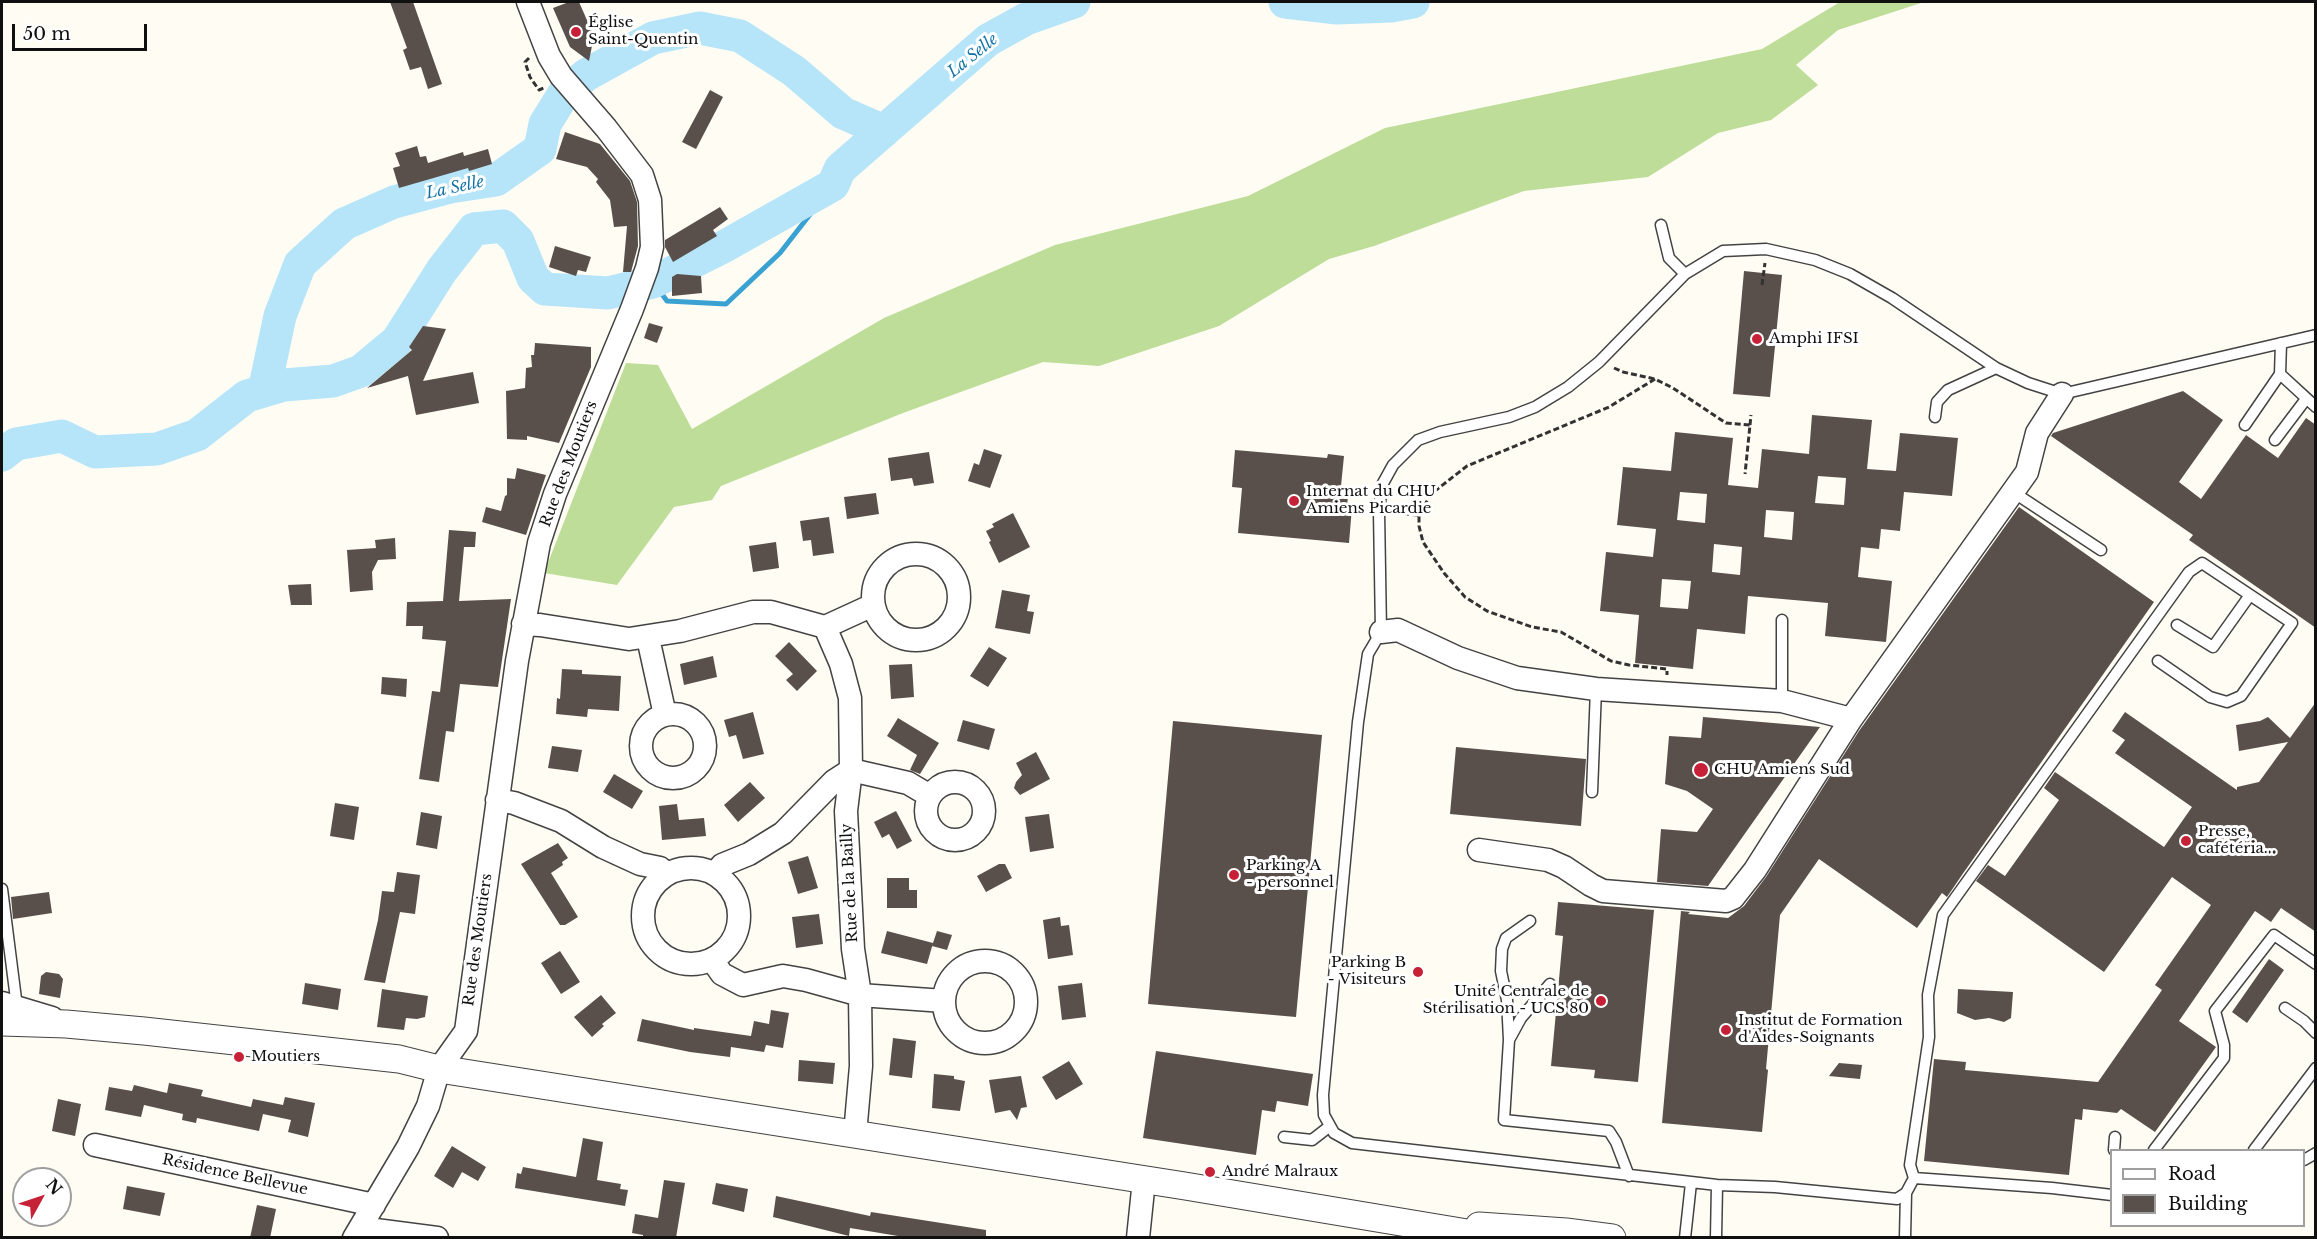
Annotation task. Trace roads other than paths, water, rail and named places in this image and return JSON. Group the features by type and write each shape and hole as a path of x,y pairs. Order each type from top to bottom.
{"street":[{"name":"Rue des Moutiers","path":"357,1233 428,1106 439,1069 466,1031 523,624 539,543 555,494 632,309 652,247 650,200 642,175 606,128 561,76 549,56 528,2"},
{"path":"1479,850 1548,860 1603,891 1726,901 1733,898 1755,870 1851,719 2027,472 2037,433 2062,394"},
{"path":"523,624 629,639 648,638 753,612 771,612 825,627 873,604"},
{"name":"Rue de la Bailly","path":"825,627 841,664 850,698 851,770 846,811 853,949 860,995 861,1066 855,1134"},
{"path":"1381,632 1398,630 1458,658 1517,678 1596,689 1782,701 1851,719"},
{"path":"648,638 664,715"},
{"path":"716,874 722,865 749,854 783,833 834,781 851,770 908,783 930,796"},
{"path":"497,800 561,822 603,847 640,864 660,868 666,874"},
{"path":"691,867 716,874 735,896 739,918 733,940 724,952 712,960 696,964 679,963 664,957 652,946 644,931 642,915 645,898 654,884 666,874 678,869 691,867"},
{"path":"712,960 722,974 743,985 783,976 860,995 944,1001"},
{"path":"10,1013 66,1024 399,1059 439,1069 1423,1224 1497,1238"},
{"name":"Résidence Bellevue","path":"95,1145 374,1205"},
{"path":"1138,1238 1144,1180"},
{"path":"1423,1224 1490,1226 1612,1238"},
{"path":"357,1233 436,1238"}],"lane":[{"path":"1661,225 1669,258 1685,273"},
{"path":"1906,1193 1897,1199 1775,1187 1691,1183 1352,1143 1334,1133 1324,1115 1323,1095 1358,722 1368,654 1381,632 1379,511 1382,485 1393,465 1418,440 1440,432 1509,417 1535,407 1568,387 1599,362 1685,273 1723,251 1766,249 1815,260 1850,274 1892,298 1996,368 2028,383 2062,394 2316,335"},
{"path":"2245,425 2280,374 2281,344"},
{"path":"1935,417 1937,402 1948,390 1996,368"},
{"path":"2280,374 2316,407"},
{"path":"2275,440 2306,399"},
{"path":"2013,492 2101,550"},
{"path":"1905,1238 1906,1193 1914,1178 1910,1165 1929,1036 1928,995 1943,915 2189,572 2202,563 2292,623 2241,696 2227,702 2210,697 2158,661"},
{"path":"2177,625 2213,647 2250,595"},
{"path":"1782,620 1782,701"},
{"path":"1592,792 1596,689"},
{"path":"2,889 10,1013"},
{"path":"1530,921 1506,938 1502,949 1501,971 1507,1000 1509,1040 1504,1120 1608,1131 1616,1142 1629,1176"},
{"path":"2155,1149 2224,1058 2224,1045 2215,1011 2274,935 2316,964"},
{"path":"1509,1040 1521,1018 1550,984"},
{"path":"2285,1008 2304,1021 2316,1033"},
{"path":"2255,1149 2316,1068"},
{"path":"1284,1137 1312,1140 1330,1126"},
{"path":"2114,1149 2115,1137"},
{"path":"1914,1178 2110,1194"},
{"path":"1685,1238 1691,1183"},
{"path":"1716,1238 1717,1185"}],"waterway":[{"name":"La Selle","path":"2,455 16,444 62,436 95,452 157,449 197,435 247,396 284,385 333,381 361,371 397,341 442,270 474,229 503,226 518,241 533,278 545,289 608,293 653,282 725,246 833,185 840,169 988,40 1026,19 1074,2"},
{"name":"La Selle","path":"1285,2 1337,8 1391,6 1413,2"},
{"name":"La Selle","path":"264,391 280,316 300,264 344,224 394,202 450,187 496,180 540,149 545,124 563,95 586,75 653,38 700,28 740,36 794,71 843,113 884,131"},
{"path":"653,282 667,301 726,304 780,253 833,185"}],"place":[{"name":"Église Saint-Quentin","path":"576,32"},
{"name":"Amphi IFSI","path":"1757,339"},
{"name":"Internat du CHU Amiens Picardie","path":"1294,501"},
{"name":"CHU Amiens Sud","path":"1701,770"},
{"name":"Presse, cafétéria...","path":"2186,841"},
{"name":"Parking A - personnel","path":"1234,875"},
{"name":"Parking B - Visiteurs","path":"1418,972"},
{"name":"Unité Centrale de Stérilisation - UCS 80","path":"1601,1001"},
{"name":"Institut de Formation d'Aides-Soignants","path":"1726,1030"},
{"name":"Moutiers","path":"239,1057"},
{"name":"André Malraux","path":"1210,1172"}]}
